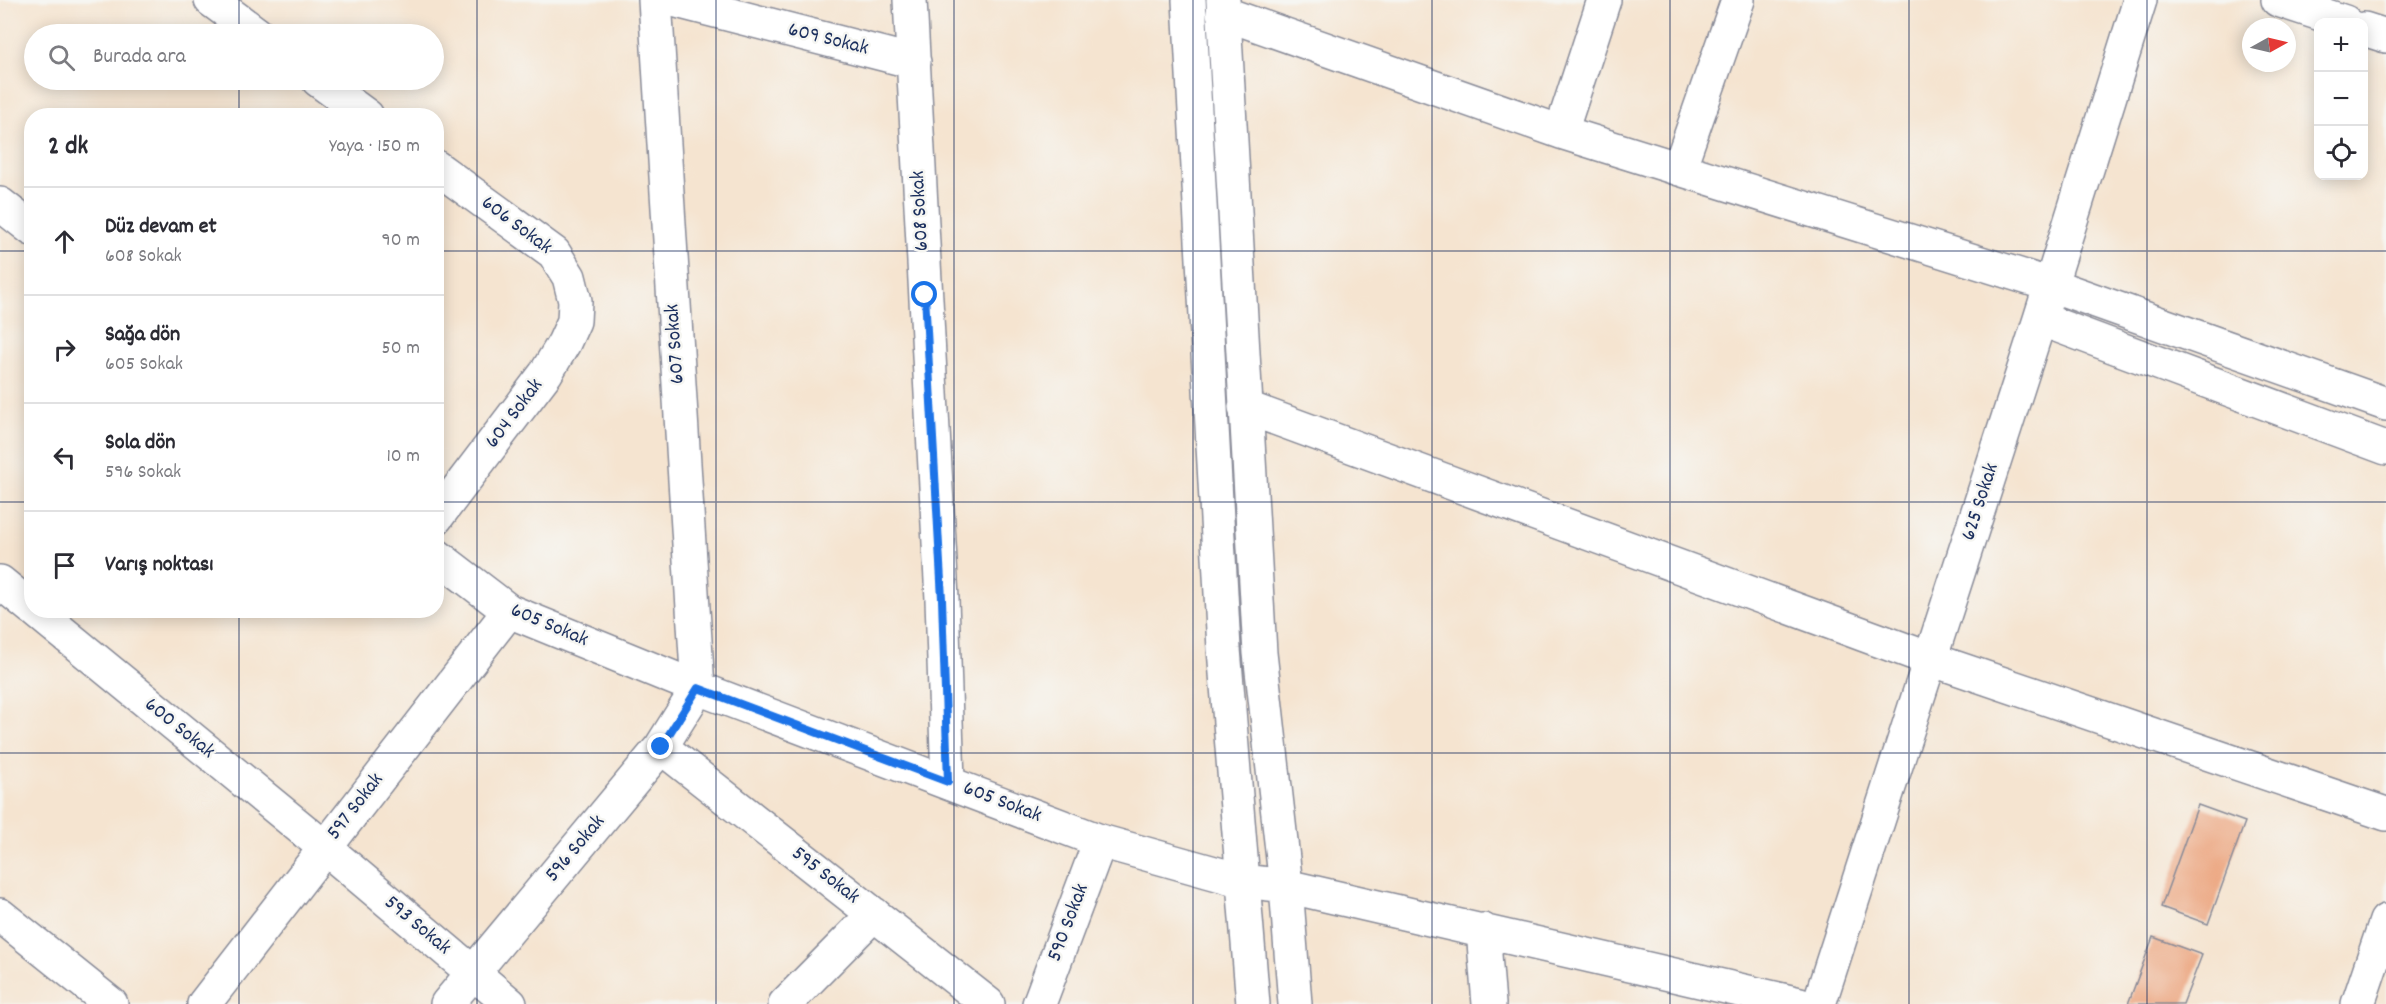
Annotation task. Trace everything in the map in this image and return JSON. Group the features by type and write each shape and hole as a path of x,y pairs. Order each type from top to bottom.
{"street":[{"path":"211,0 243,24"},
{"name":"607 Sokak","path":"655,0 698,688"},
{"name":"609 Sokak","path":"673,0 914,62"},
{"name":"608 Sokak","path":"910,0 942,599 948,782"},
{"path":"1189,0 1224,649 1253,1004"},
{"path":"1561,132 1604,0"},
{"path":"1679,169 1738,0"},
{"name":"625 Sokak","path":"1819,1004 2051,285 2140,0"},
{"path":"2278,0 2333,18"},
{"path":"1295,1004 1286,886 1260,653 1223,7 1561,132 2051,285 2386,404"},
{"path":"2368,30 2386,36"},
{"path":"332,90 356,108"},
{"name":"606 Sokak","path":"444,173 554,253 569,278 575,301"},
{"path":"0,204 24,223"},
{"name":"604 Sokak","path":"444,507 546,373 574,321 575,301"},
{"path":"2040,319 2386,448"},
{"path":"1245,407 1930,659 2386,814"},
{"name":"605 Sokak","path":"444,561 509,611 698,688 1100,841 1243,881 1286,886 1800,1004"},
{"name":"600 Sokak","path":"0,582 24,602"},
{"name":"597 Sokak","path":"204,1004 509,611"},
{"name":"600 Sokak","path":"44,618 324,848"},
{"name":"596 Sokak","path":"447,1004 661,747 698,688"},
{"name":"595 Sokak","path":"661,747 988,1004"},
{"name":"590 Sokak","path":"1039,1004 1100,841"},
{"name":"593 Sokak","path":"324,848 510,1004"},
{"path":"784,1004 874,914"},
{"path":"0,915 111,1004"},
{"path":"2358,1004 2386,921"},
{"path":"1483,930 1489,1004"}],"building":[{"path":"2198,805 2245,822 2208,924 2161,907"},
{"path":"2153,937 2202,955 2183,1004 2128,1004"}],"route":[{"path":"661,747 698,688 948,782 942,599 925,295"}]}
